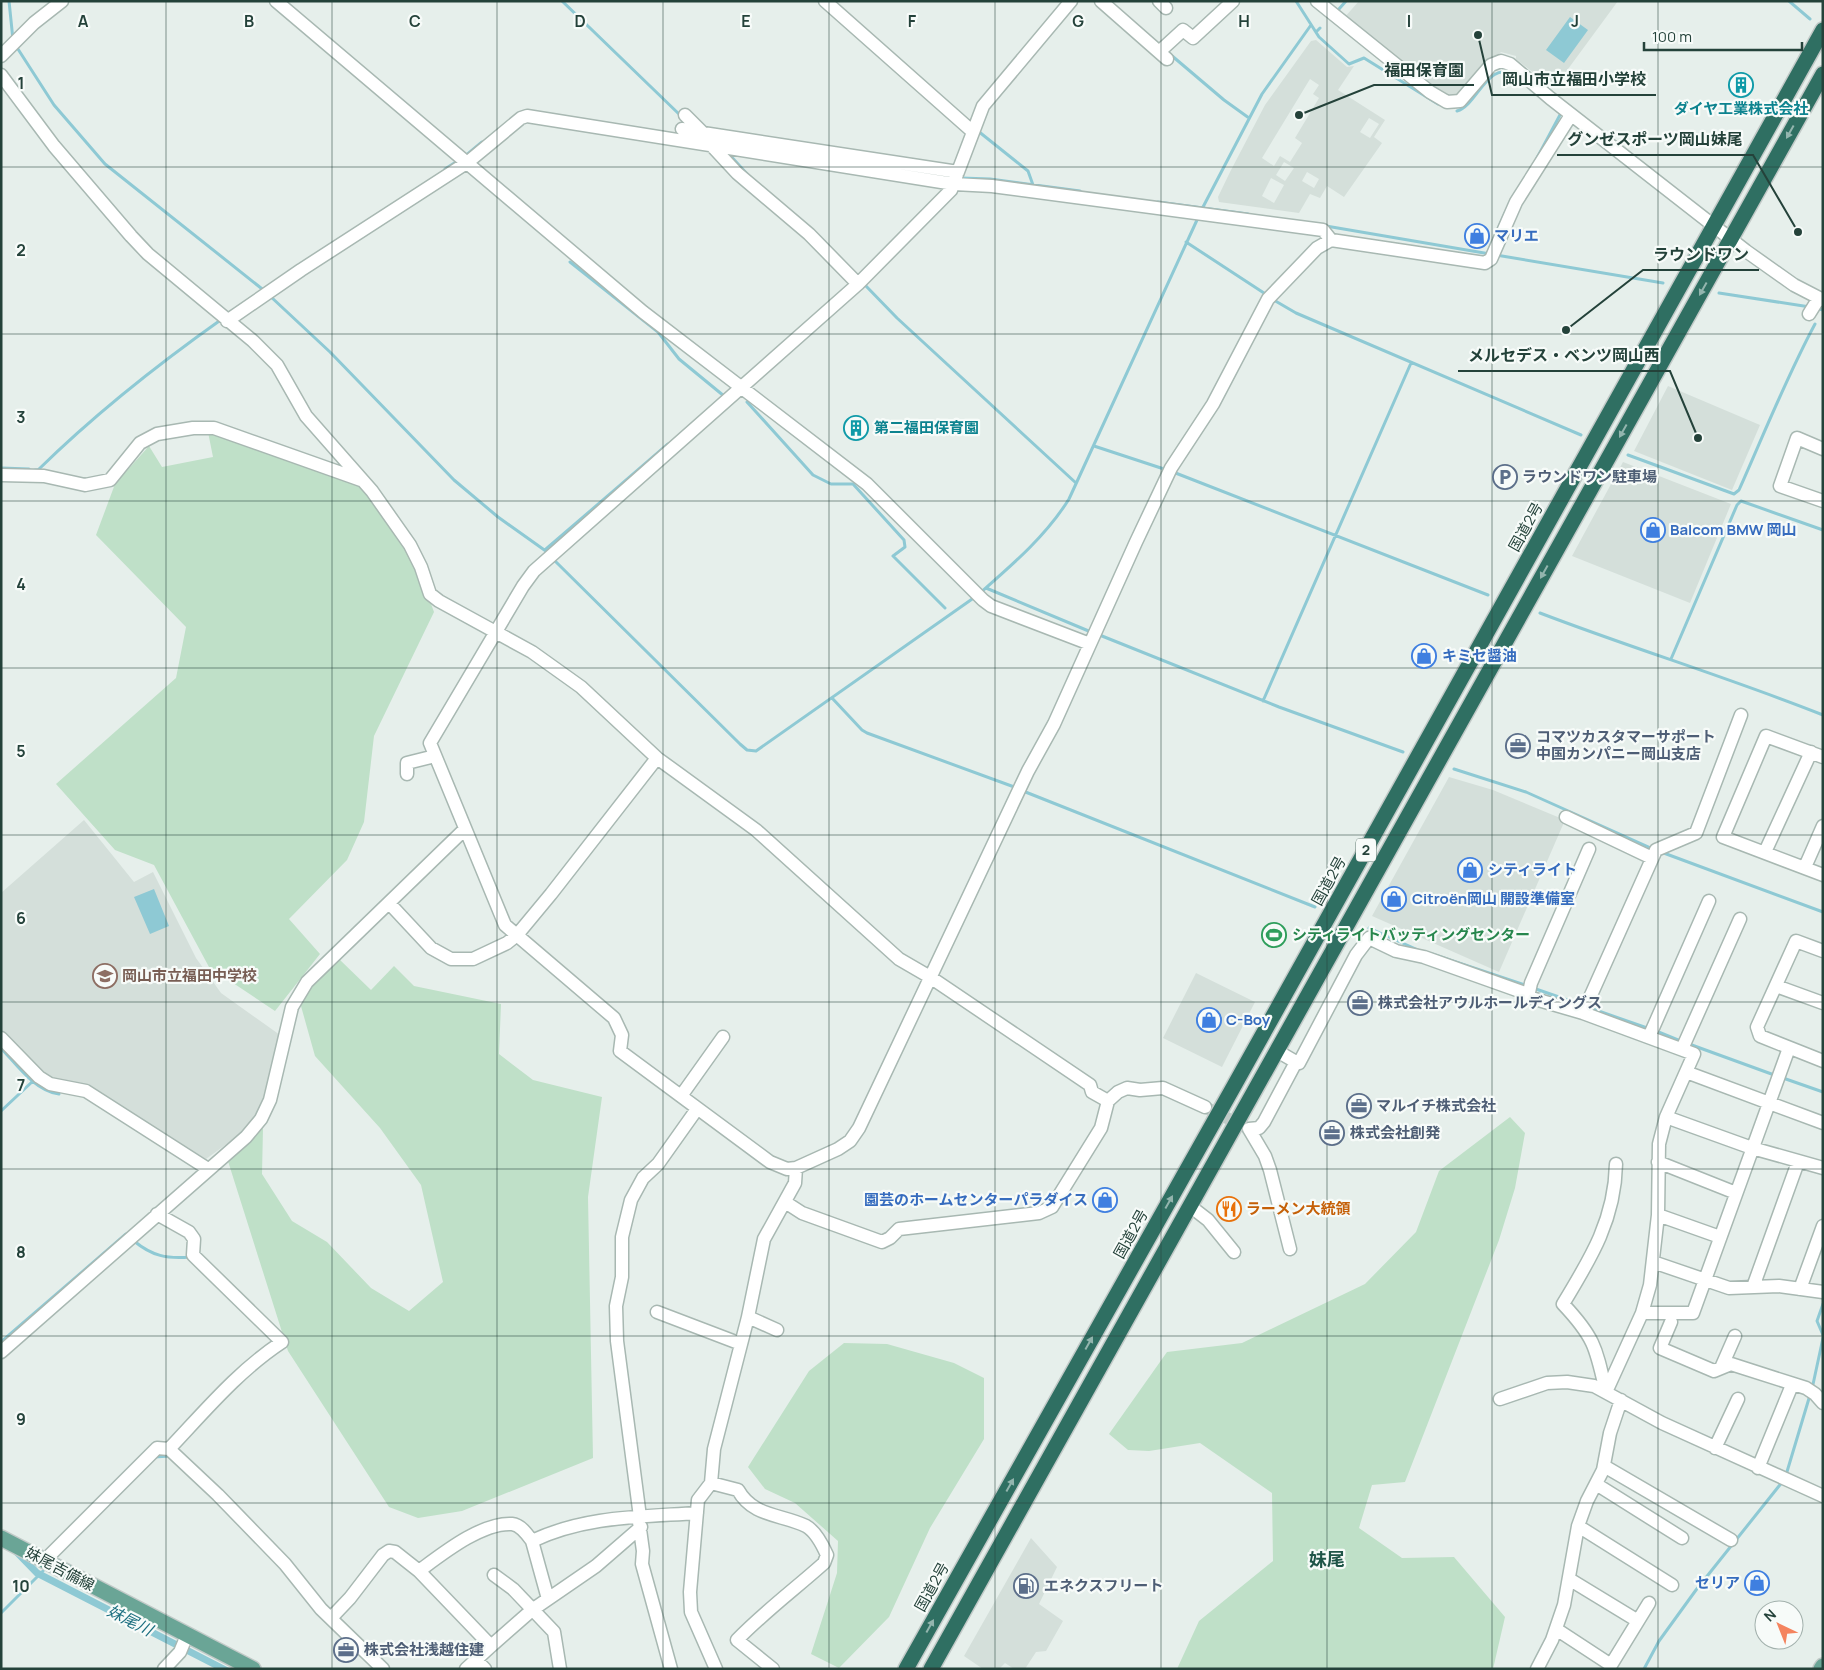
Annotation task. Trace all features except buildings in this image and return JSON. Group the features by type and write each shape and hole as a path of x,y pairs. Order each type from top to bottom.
{"highway":[{"name":"国道2号","path":"906,1669 1234,1086 1823,30"},
{"name":"2","path":"931,1669 1823,74"}],"main road":[{"name":"妹尾吉備線","path":"1,1538 44,1561 184,1644 253,1669"}],"street":[{"path":"1,56 13,42 62,1"},
{"path":"276,1 635,306 867,484 991,606 1093,637"},
{"path":"825,1 972,132"},
{"path":"1071,1 996,88 983,106 951,190 858,284 743,389 550,556 523,586 430,743 505,925 614,1018 622,1035 620,1051 770,1162 787,1169 796,1168 838,1149 850,1141 859,1128 1020,790 1054,724 1170,471 1213,404 1270,297 1317,248 1331,240 1482,264 1492,258 1516,202 1571,114"},
{"path":"1100,1 1163,52 1183,30 1193,38 1233,1"},
{"path":"1317,1 1407,76 1447,102 1460,101 1491,65 1501,61 1510,64 1730,239 1794,285 1815,308"},
{"path":"1,75 54,146 148,254 253,341 276,365 306,416 372,491 410,544 421,567 430,594 439,602 532,652 581,687 657,758 756,830 898,959 930,977 1090,1085 1092,1092 1108,1101"},
{"path":"685,115 703,133"},
{"path":"225,318 267,293 521,118 527,116 711,145 956,178"},
{"path":"682,129 992,186 1323,230 1331,240"},
{"path":"711,145 737,173 809,234 858,284"},
{"path":"1,475 44,476 85,485 110,480 140,443 157,434 193,428 214,428 361,480"},
{"path":"1823,449 1797,438 1780,486 1823,501"},
{"path":"1585,1008 1656,850 1696,833 1742,715"},
{"path":"1765,852 1817,755 1766,736 1723,837 1823,875"},
{"path":"407,774 407,763 436,756"},
{"path":"389,903 431,948 451,959 473,959 507,943 517,935 657,758"},
{"path":"1566,816 1653,857"},
{"path":"1805,867 1823,826"},
{"path":"1,1352 246,1137 261,1120 270,1100 292,1007 298,994 307,982 466,829"},
{"path":"1589,849 1529,989 1528,997 1585,1008 1684,1045 1694,1054 1666,1117 1659,1144 1658,1215 1653,1262 1642,1314 1606,1392"},
{"path":"1651,1032 1709,901"},
{"path":"1684,1045 1740,919"},
{"path":"1290,1249 1270,1170 1265,1156 1249,1129 1259,1128 1264,1122 1296,1062 1299,1063 1356,955 1369,938 1396,951 1424,957 1529,989"},
{"path":"1823,951 1796,941 1757,1027 1760,1036 1823,1061"},
{"path":"1336,944 1356,955"},
{"path":"1776,986 1823,1003"},
{"path":"680,1096 723,1037"},
{"path":"1,1038 45,1081 50,1084 86,1092 208,1169"},
{"path":"1642,1314 1693,1313 1789,1048"},
{"path":"1277,1051 1296,1062"},
{"path":"1686,1072 1823,1123"},
{"path":"785,1202 802,1213 882,1242 890,1238 899,1229 1046,1211 1052,1207 1101,1128 1108,1101 1126,1088 1140,1090 1162,1088 1206,1107"},
{"path":"671,1669 642,1564 643,1551 640,1520 617,1341 616,1306 622,1277 622,1237 631,1200 642,1178 658,1164 697,1109"},
{"path":"1666,1117 1752,1148 1823,1168"},
{"path":"1658,1162 1736,1193"},
{"path":"1753,1287 1798,1162"},
{"path":"1606,1392 1594,1343 1587,1330 1563,1304 1595,1251 1615,1189 1616,1164"},
{"path":"716,1669 691,1612 690,1592 698,1500 712,1483 714,1448 748,1317 764,1239 795,1183 796,1168"},
{"path":"1190,1206 1208,1220 1234,1252"},
{"path":"157,1214 188,1232 194,1239 193,1254 282,1342 263,1355 223,1390 169,1448"},
{"path":"1658,1215 1720,1237"},
{"path":"1800,1288 1823,1226"},
{"path":"1653,1262 1729,1288 1779,1286 1823,1292"},
{"path":"657,1312 741,1344"},
{"path":"748,1317 777,1330"},
{"path":"1671,1322 1660,1348 1707,1369 1714,1371 1731,1364 1815,1395"},
{"path":"1721,1368 1735,1336"},
{"path":"1500,1399 1547,1382 1567,1382 1594,1386 1662,1423 1823,1496"},
{"path":"1758,1468 1792,1385"},
{"path":"1715,1448 1738,1398"},
{"path":"1537,1669 1556,1629 1564,1605 1578,1526 1587,1501 1604,1466 1610,1433 1622,1400"},
{"path":"44,1561 157,1448 169,1448 273,1551 331,1618 383,1669"},
{"path":"1604,1466 1731,1540"},
{"path":"712,1483 738,1490 745,1502 780,1518 807,1527 823,1546 827,1555 824,1563 736,1640 773,1669"},
{"path":"1596,1484 1682,1538"},
{"path":"532,1541 556,1530 584,1522 640,1520 697,1513"},
{"path":"466,1669 481,1664 491,1646 532,1610 596,1566 640,1520"},
{"path":"419,1571 455,1544 493,1527 512,1524 522,1529 532,1541 548,1599"},
{"path":"1578,1526 1672,1585"},
{"path":"331,1618 350,1598 383,1555 389,1551 395,1552 419,1571 491,1646"},
{"path":"494,1575 513,1589 554,1632 560,1669"},
{"path":"1569,1580 1638,1621"},
{"path":"1556,1629 1611,1665 1649,1603"},
{"path":"164,1669 184,1644"}],"shaded area":[{"path":"1359,1 1618,1 1557,84 1549,85 1516,59 1516,56 1501,52 1456,96 1444,97 1344,18"},
{"path":"1316,40 1347,67 1354,66 1338,90 1385,120 1374,137 1382,143 1344,197 1327,186 1320,198 1310,194 1299,213 1219,202 1218,197 1265,105 1311,41","holes":["1310,79 1319,85 1313,94 1319,98 1295,138 1302,143 1290,162 1280,156 1274,166 1262,158","1369,118 1379,124 1370,138 1360,132","1284,162 1294,168 1285,181 1276,175","1307,172 1319,179 1314,188 1302,181","1271,178 1284,185 1274,203 1262,196"]},
{"path":"1668,386 1760,425 1732,490 1634,451"},
{"name":"Balcom BMW 岡山","path":"1623,462 1731,504 1690,603 1572,556"},
{"name":"シティライト","path":"1449,777 1493,790 1565,820 1499,972 1372,916"},
{"name":"岡山市立福田中学校","path":"84,820 134,882 153,872 196,958 221,993 280,1035 269,1087 255,1118 243,1132 206,1159 86,1087 53,1082 1,1034 1,893"},
{"name":"C-Boy","path":"1196,973 1255,1002 1222,1067 1163,1038"},
{"name":"エネクスフリート","path":"1031,1538 1057,1567 1039,1604 1063,1621 1046,1651 1036,1652 1025,1669 1014,1669 1005,1663 999,1669 983,1669 964,1656"}],"green space":[{"path":"208,432 358,483 414,557 434,612 374,736 364,822 347,860 289,919 320,954 275,1011 209,967 154,865 115,850 56,784 176,678 186,627 96,535 115,484 149,446 162,467 213,457"},
{"path":"338,958 371,990 394,966 414,986 501,1004 499,1054 533,1080 602,1097 588,1197 593,1458 462,1511 418,1518 389,1507 288,1351 227,1158 263,1128 262,1174 292,1221 327,1242 371,1288 409,1311 443,1282 421,1185 380,1128 315,1056 299,999"},
{"path":"1510,1117 1525,1133 1515,1188 1499,1240 1405,1482 1372,1485 1359,1528 1402,1558 1454,1557 1505,1617 1493,1669 1177,1669 1199,1621 1273,1561 1272,1493 1200,1443 1149,1451 1128,1450 1109,1434 1167,1352 1242,1343 1365,1284 1416,1232 1439,1171"},
{"path":"844,1343 887,1344 954,1363 984,1378 984,1439 930,1528 889,1617 839,1668 811,1654 837,1573 838,1541 795,1503 765,1489 748,1467 809,1371"}],"water":[{"path":"1570,17 1588,30 1564,63 1546,50"},
{"path":"154,889 169,926 150,934 134,897"},
{"name":"妹尾川","path":"1,1530 39,1570 231,1669 216,1669 35,1576 1,1541"}],"waterway":[{"path":"9,1 13,40"},
{"path":"562,1 680,115"},
{"path":"1296,1 1319,37 1349,64 1364,58 1438,104"},
{"path":"1339,9 1346,1"},
{"path":"1789,1 1810,19"},
{"path":"1203,207 1262,94 1311,25"},
{"path":"1316,32 1320,28"},
{"path":"16,46 54,105 105,164 266,292"},
{"path":"1171,55 1224,100 1249,118"},
{"path":"1457,111 1464,107 1484,84 1498,73 1506,72 1515,76"},
{"path":"1537,158 1561,113 1559,111"},
{"path":"978,131 1028,171 1033,185"},
{"path":"464,157 482,142"},
{"path":"728,153 748,175"},
{"path":"445,169 459,160"},
{"path":"961,178 990,179 1080,191"},
{"path":"1158,202 1248,214"},
{"path":"1487,254 1505,213"},
{"path":"980,593 1039,538 1069,499 1197,220"},
{"path":"1326,226 1490,254"},
{"path":"1186,242 1267,295"},
{"path":"1496,255 1663,283"},
{"path":"570,262 658,332 679,359 724,396"},
{"path":"865,285 897,318 1076,483"},
{"path":"1719,293 1810,307"},
{"path":"270,296 330,352 454,480 498,517 550,554"},
{"path":"1272,299 1296,313 1581,435"},
{"path":"1816,308 1823,310"},
{"path":"35,470 38,470 127,391 222,319"},
{"path":"1628,455 1734,494 1739,490 1785,385 1815,324"},
{"path":"1263,701 1411,363"},
{"path":"747,402 813,475 831,484 853,484 904,540 905,547 893,556 945,608"},
{"path":"546,549 668,444"},
{"path":"1094,446 1167,470"},
{"path":"1,468 29,469"},
{"path":"1173,472 1488,595"},
{"path":"1671,659 1737,505 1741,501 1823,530"},
{"path":"553,559 740,744 747,750 756,751 975,597"},
{"path":"986,588 1091,632"},
{"path":"1540,613 1823,715"},
{"path":"1097,634 1279,707 1403,752"},
{"path":"832,698 867,733 1017,788"},
{"path":"1454,769 1526,792 1653,849"},
{"path":"1023,791 1315,907"},
{"path":"1661,852 1823,912"},
{"path":"1369,928 1418,950"},
{"path":"1432,954 1528,986"},
{"path":"1533,988 1582,1005"},
{"path":"1590,1008 1650,1029"},
{"path":"1656,1031 1683,1042"},
{"path":"1689,1044 1777,1076"},
{"path":"1,1048 34,1083 50,1092 59,1094"},
{"path":"1783,1078 1823,1092"},
{"path":"1,1111 33,1081"},
{"path":"1,1342 126,1234"},
{"path":"134,1241 147,1250 160,1255 167,1257 190,1257"},
{"path":"1823,1304 1817,1321 1823,1335"},
{"path":"1812,1389 1823,1338"},
{"path":"1786,1475 1810,1395"},
{"path":"154,1457 170,1456"},
{"path":"1644,1669 1659,1641 1696,1590 1783,1481"},
{"path":"1,1613 43,1571"}],"tunnel":[{"path":"1205,1107 1245,1127"}],"place":[{"name":"岡山市立福田小学校","path":"1478,35"},
{"name":"ダイヤ工業株式会社","path":"1741,85"},
{"name":"福田保育園","path":"1299,115"},
{"name":"グンゼスポーツ岡山妹尾","path":"1798,232"},
{"name":"マリエ","path":"1477,236"},
{"name":"ラウンドワン","path":"1566,330"},
{"name":"第二福田保育園","path":"856,428"},
{"name":"メルセデス・ベンツ岡山西","path":"1698,438"},
{"name":"ラウンドワン駐車場","path":"1505,477"},
{"name":"Balcom BMW 岡山","path":"1653,530"},
{"name":"キミセ醤油","path":"1424,656"},
{"name":"コマツカスタマーサポート 中国カンパニー岡山支店","path":"1518,746"},
{"name":"シティライト","path":"1470,870"},
{"name":"Citroën岡山 開設準備室","path":"1394,899"},
{"name":"シティライトバッティングセンター","path":"1274,935"},
{"name":"岡山市立福田中学校","path":"105,976"},
{"name":"株式会社アウルホールディングス","path":"1360,1003"},
{"name":"C-Boy","path":"1209,1020"},
{"name":"マルイチ株式会社","path":"1359,1106"},
{"name":"株式会社創発","path":"1332,1133"},
{"name":"園芸のホームセンターパラダイス","path":"1105,1200"},
{"name":"ラーメン大統領","path":"1229,1209"},
{"name":"セリア","path":"1757,1583"},
{"name":"エネクスフリート","path":"1026,1586"},
{"name":"株式会社浅越住建","path":"346,1650"}],"district":[{"name":"妹尾","path":"1327,1560"}]}
